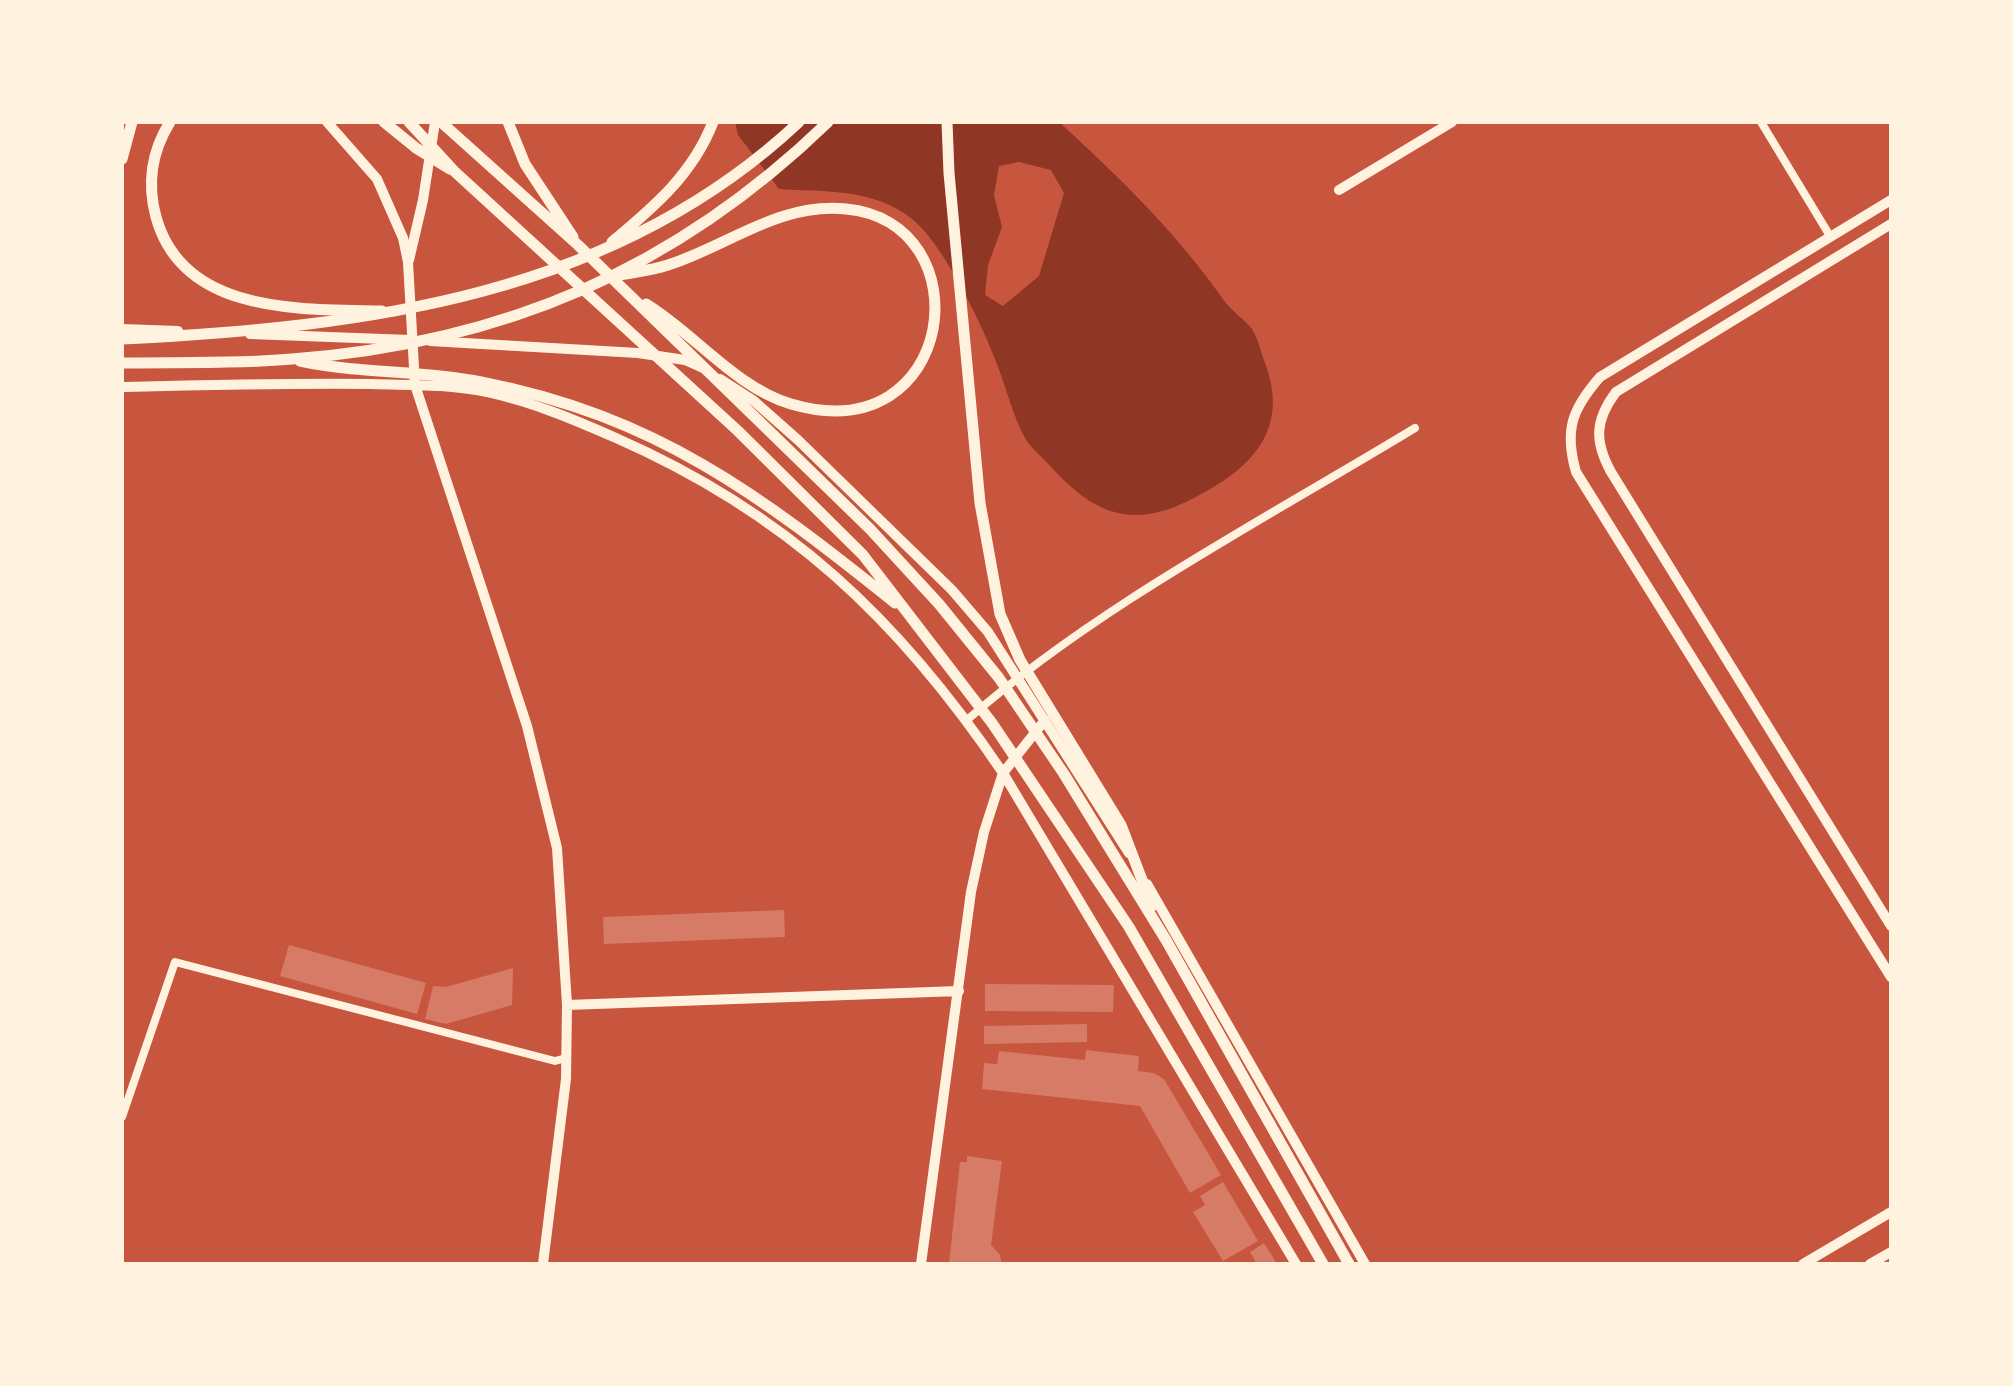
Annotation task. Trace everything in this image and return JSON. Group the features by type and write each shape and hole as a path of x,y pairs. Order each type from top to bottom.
{"main road":[{"path":"122,159 132,122"},
{"path":"170,122 154,159 154,208 165,241 196,275 230,295 259,303 399,311"},
{"path":"384,122 416,148 454,171"},
{"path":"409,122 454,171 839,527 908,613 992,723 1129,927 1323,1264"},
{"path":"438,122 632,296 870,529 956,624 1027,718 1166,940 1349,1264"},
{"path":"508,122 525,164 578,245"},
{"path":"603,249 683,178 704,145 713,122"},
{"path":"122,339 307,327 399,311 510,283 603,249 662,223 713,192 799,122"},
{"path":"122,363 291,359 369,350 467,331 560,302 620,275 728,206 828,122"},
{"path":"947,122 949,173 980,503 1000,614 1020,660 1121,825 1166,940"},
{"path":"620,275 670,265 789,214 845,208 887,222 915,249 935,292 936,322 932,341 921,363 893,393 859,408 826,410 790,404 765,393 670,320 632,296"},
{"path":"291,359 354,371 407,372 484,382 536,395 629,426 687,454 748,490 908,613"}],"street":[{"path":"327,122 377,179 403,238 408,262 415,385 531,741 557,848 567,1005 566,1058 543,1264"},
{"path":"408,262 438,122"},
{"path":"1339,190 1452,122"},
{"path":"1761,122 1830,236"},
{"path":"1891,200 1600,377 1582,398 1571,423 1569,446 1576,472 1891,977"},
{"path":"1891,224 1616,392 1602,411 1597,428 1601,453 1611,472 1891,926"},
{"path":"122,329 412,340 638,353 685,360 700,366 754,401 952,590 988,632 1018,675 1183,942 1365,1264"},
{"path":"122,387 415,385 488,392 551,410 694,476 793,539 847,584 900,636 967,720 1003,773 1296,1264"},
{"path":"967,720 1018,675 1106,616 1415,428"},
{"path":"921,1264 971,892 984,832 1003,773 1045,720"},
{"path":"122,1117 175,962 555,1061 566,1058"},
{"path":"567,1005 959,991"},
{"path":"1803,1264 1891,1212"},
{"path":"1870,1264 1891,1252"}],"shaded area":[{"path":"735,122 1059,122 1146,206 1226,303 1252,329 1272,388 1268,431 1244,464 1208,491 1186,502 1166,510 1129,515 1098,505 1068,484 1025,438 991,348 972,308 949,265 924,231 897,209 865,197 779,189 738,135","holes":["1019,162 1051,170 1064,193 1039,276 1003,306 985,295 988,265 1002,227 994,195 999,166"]}],"building":[{"path":"784,910 785,937 604,944 603,917"},
{"path":"289,945 426,983 417,1014 280,976"},
{"path":"513,968 512,1005 446,1024 425,1019 433,986 446,987"},
{"path":"985,984 1114,985 1113,1012 985,1011"},
{"path":"1087,1024 1087,1042 984,1044 984,1026"},
{"path":"1086,1050 1139,1056 1138,1071 1154,1073 1164,1079 1221,1175 1190,1193 1140,1106 982,1089 984,1063 997,1064 999,1051 1085,1060"},
{"path":"967,1156 1002,1161 991,1245 1000,1255 1002,1264 949,1264 960,1162 967,1162"},
{"path":"1223,1182 1258,1241 1223,1261 1193,1212 1205,1205 1200,1196"},
{"path":"1264,1243 1277,1264 1257,1264 1250,1252"}]}
